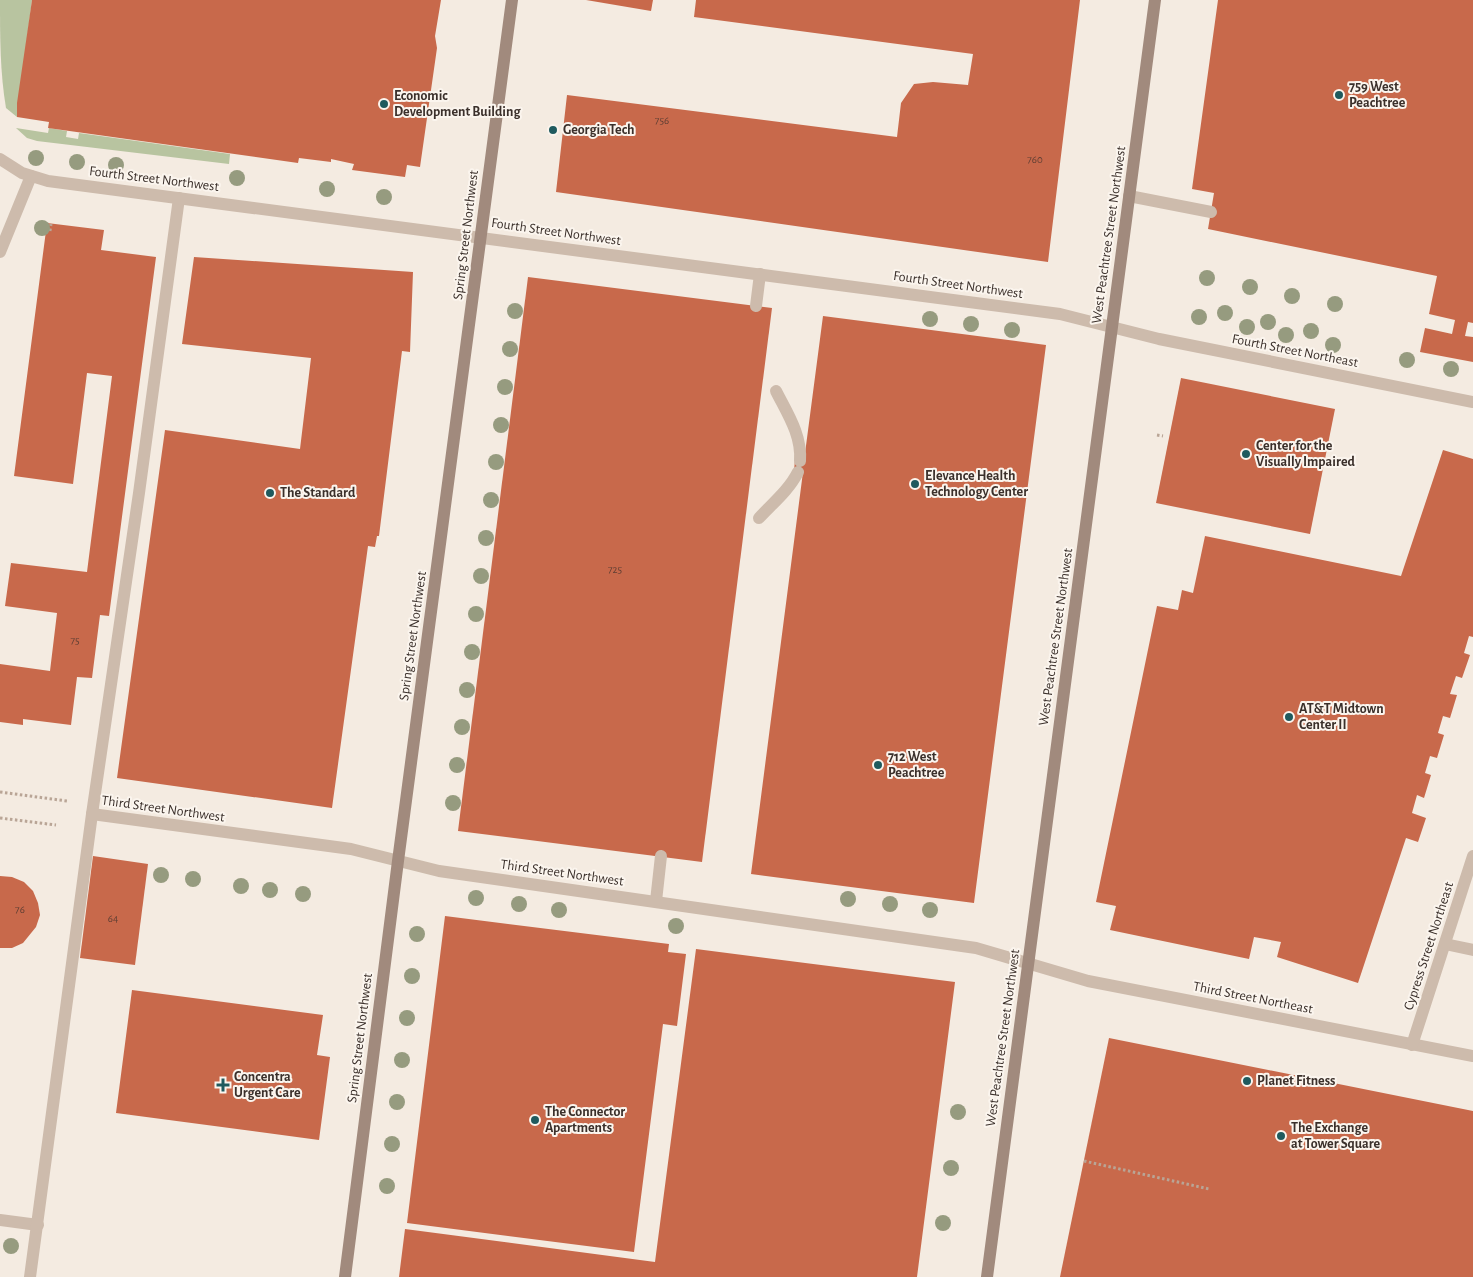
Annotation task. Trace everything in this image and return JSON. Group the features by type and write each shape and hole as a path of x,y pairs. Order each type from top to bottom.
{"main road":[{"name":"Spring Street Northwest","path":"345,1277 512,0"},
{"name":"West Peachtree Street Northwest","path":"987,1277 1155,0"}],"street":[{"name":"Fourth Street Northwest","path":"0,159 22,174 48,181 1060,314 1112,327"},
{"path":"0,252 31,176"},
{"path":"1129,196 1211,212"},
{"path":"30,1277 92,814 179,198"},
{"path":"756,306 760,274"},
{"name":"Fourth Street Northeast","path":"1112,327 1169,341 1473,402"},
{"path":"759,518 794,481 799,466 801,450 797,433 776,391"},
{"name":"Third Street Northwest","path":"92,814 351,850 439,871 976,948 1028,963"},
{"path":"656,901 661,856"},
{"name":"Cypress Street Northeast","path":"1412,1044 1473,856"},
{"path":"1445,944 1473,950"},
{"name":"Third Street Northeast","path":"1028,963 1088,981 1473,1056"},
{"path":"0,1220 38,1225"}],"path":[{"path":"50,231 51,224"},
{"path":"1157,435 1163,436"},
{"path":"0,792 67,801"},
{"path":"0,818 56,825"},
{"path":"1084,1161 1209,1189"}],"green space":[{"path":"0,0 32,0 17,117 6,108 4,95"},
{"path":"16,128 48,133 49,128 67,131 66,137 78,139 79,133 230,154 229,164 37,141 27,138"}],"building":[{"path":"32,0 441,0 435,36 437,48 420,167 407,165 405,177 352,170 354,164 331,159 331,162 299,158 298,163 48,128 49,122 17,117 17,103"},
{"path":"586,0 653,0 651,11"},
{"path":"696,0 1080,0 1048,262 556,192 567,95 897,137 901,103 914,84 933,82 968,85 973,54 694,17"},
{"name":"759 West Peachtree","path":"1218,0 1473,0 1473,323 1468,322 1465,336 1473,337 1473,362 1420,352 1425,328 1452,334 1455,320 1429,314 1437,276 1208,229 1214,193 1192,189"},
{"path":"47,223 104,230 101,250 156,257 109,616 100,615 92,678 77,677 71,725 23,719 23,725 0,722 0,664 50,671 57,613 5,606 11,563 87,572 112,376 87,373 73,484 14,476"},
{"name":"The Standard","path":"194,257 413,272 410,352 402,351 379,536 377,536 375,547 368,546 332,808 117,778 165,430 300,449 311,358 182,344"},
{"path":"528,277 772,308 702,862 458,831"},
{"path":"823,316 1046,345 974,903 751,874 803,472 794,471 795,460 804,461"},
{"name":"Center for the Visually Impaired","path":"1181,378 1335,409 1310,534 1156,503"},
{"name":"AT&T Midtown Center II","path":"1443,450 1473,459 1473,637 1469,636 1464,653 1470,655 1462,678 1456,676 1450,694 1457,695 1450,718 1443,716 1438,733 1444,735 1437,758 1430,756 1425,773 1431,775 1424,798 1417,795 1412,813 1426,818 1418,842 1406,838 1358,983 1277,957 1281,942 1254,937 1249,959 1110,930 1116,906 1096,902 1157,606 1178,610 1182,590 1193,593 1205,536 1401,576"},
{"path":"93,856 148,864 135,965 80,958"},
{"path":"0,876 12,877 24,882 33,891 40,915 36,927 23,943 12,948 0,948"},
{"name":"The Connector Apartments","path":"445,916 669,944 668,952 686,954 677,1026 663,1024 634,1252 407,1223"},
{"path":"696,949 955,982 917,1277 399,1277 405,1229 655,1262"},
{"name":"Concentra Urgent Care","path":"132,990 323,1015 317,1055 330,1057 319,1140 116,1113"},
{"name":"The Exchange at Tower Square","path":"1109,1038 1473,1111 1473,1277 1060,1277"}],"place":[{"name":"759 West Peachtree","path":"1339,95"},
{"name":"Economic Development Building","path":"384,104"},
{"name":"Georgia Tech","path":"553,130"},
{"name":"Center for the Visually Impaired","path":"1246,454"},
{"name":"Elevance Health Technology Center","path":"915,484"},
{"name":"The Standard","path":"270,493"},
{"name":"AT&T Midtown Center II","path":"1289,717"},
{"name":"712 West Peachtree","path":"878,765"},
{"name":"Planet Fitness","path":"1247,1081"},
{"name":"Concentra Urgent Care","path":"223,1085"},
{"name":"The Connector Apartments","path":"535,1120"},
{"name":"The Exchange at Tower Square","path":"1281,1136"}]}
